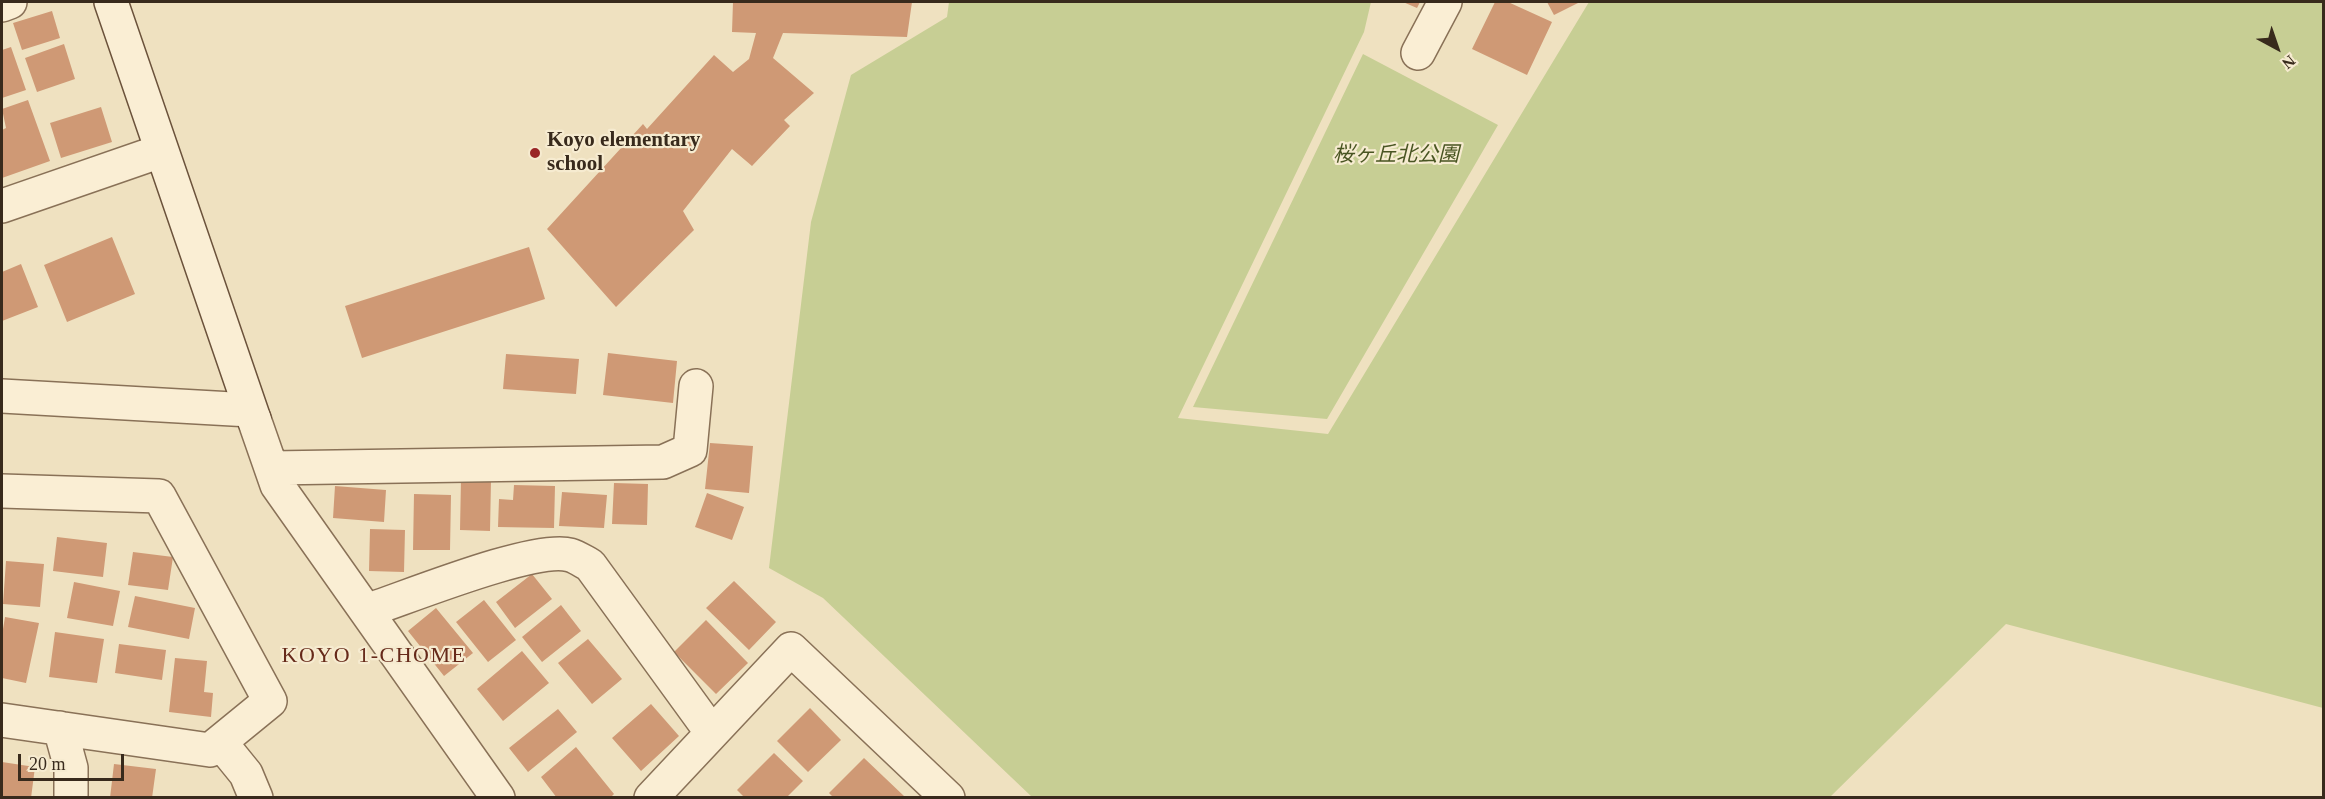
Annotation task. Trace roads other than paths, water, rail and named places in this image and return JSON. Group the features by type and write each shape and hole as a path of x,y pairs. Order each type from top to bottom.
{"street":[{"path":"2,4 10,2"},
{"path":"111,2 277,485 498,798"},
{"path":"1418,53 1445,2"},
{"path":"2,206 161,151"},
{"path":"271,468 663,462 690,450 696,386"},
{"path":"2,396 252,415"},
{"path":"2,491 159,496 270,701 210,750 2,720"},
{"path":"366,611 518,560 546,554 569,555 590,565 712,733"},
{"path":"651,798 791,649 942,796"},
{"path":"60,728 70,768 71,798"},
{"path":"220,742 246,774 256,798"}],"place":[{"name":"Koyo elementary school","path":"535,153"}],"district":[{"name":"KOYO 1-CHOME","path":"374,656"}],"park label":[{"name":"桜ヶ丘北公園","path":"1396,155"}]}
